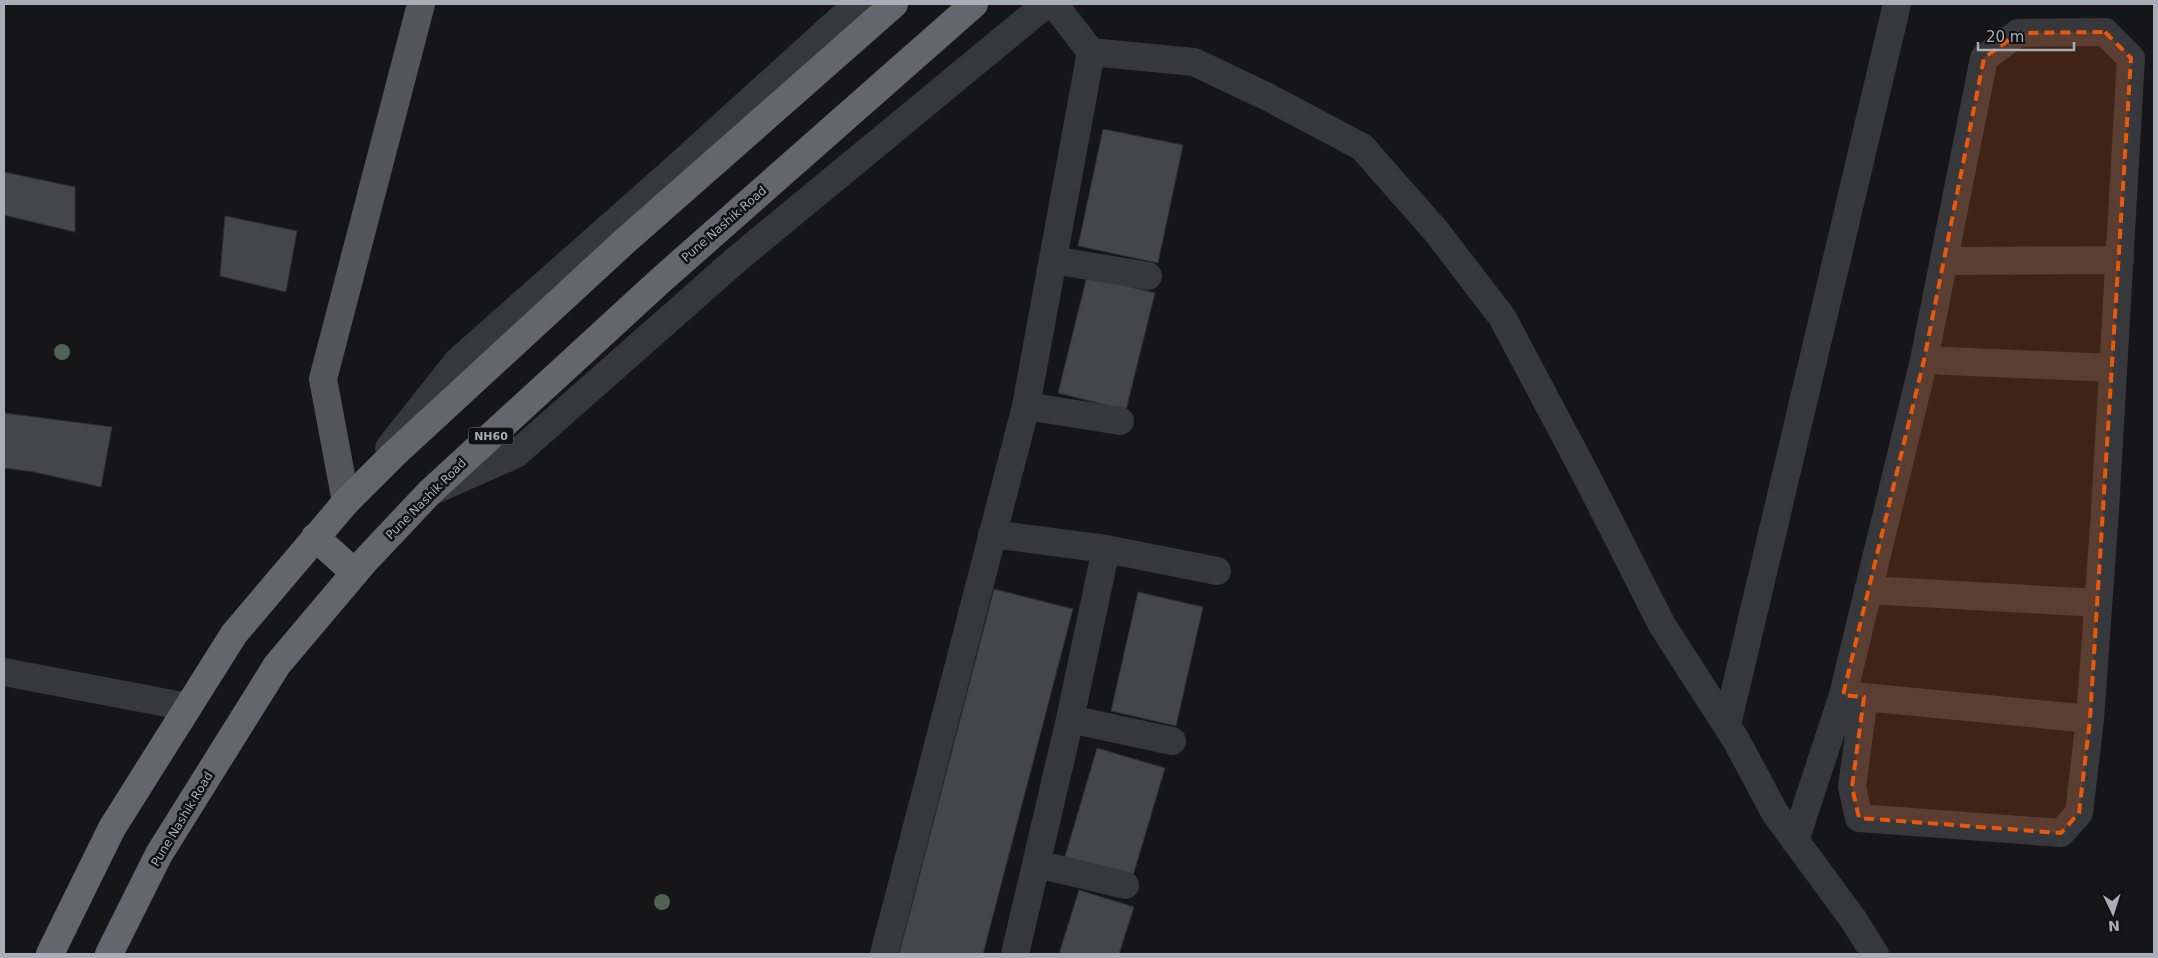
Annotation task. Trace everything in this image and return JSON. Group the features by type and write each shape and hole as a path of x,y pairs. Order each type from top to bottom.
{"highway":[{"path":"50,954 112,828 234,634 346,502 393,455 625,241 894,4"},
{"name":"Pune Nashik Road","path":"109,954 159,854 277,665 355,573 430,492 668,273 974,4"},
{"path":"315,537 355,573"}],"main road":[{"path":"346,502 323,379 421,4"}],"street":[{"path":"346,502 458,361 676,168 857,4"},
{"path":"430,492 516,454 737,259 1046,4"},
{"path":"1054,4 1091,52 1194,62 1268,97 1362,147 1436,232 1502,317 1587,476 1662,625 1727,725 1774,813 1853,919 1875,954"},
{"path":"1727,725 1897,4"},
{"path":"2018,32 2105,32 2131,58 2120,260 2090,719 2078,813 2061,833 1859,818 1852,787 1853,696 1868,590 1924,360 1944,261 1984,58 2018,32"},
{"path":"884,954 1026,406 1091,52"},
{"path":"1053,260 1148,276"},
{"path":"1944,261 2120,260"},
{"path":"1924,360 2113,368"},
{"path":"1026,406 1120,421"},
{"path":"992,534 1106,549 1217,571"},
{"path":"1016,954 1070,719 1106,549"},
{"path":"1868,590 2098,603"},
{"path":"4,672 188,707"},
{"path":"1795,840 1853,696"},
{"path":"1853,696 2090,719"},
{"path":"1070,719 1172,741"},
{"path":"1036,864 1125,885"}],"highlighted area":[{"path":"2105,32 2131,58 2090,719 2079,813 2061,833 1859,818 1852,787 1864,697 1843,695 1924,360 1984,58 2018,33"}],"building":[{"path":"1103,129 1183,145 1158,263 1078,246"},
{"path":"4,172 75,187 75,232 4,215"},
{"path":"225,216 297,231 286,292 220,276"},
{"path":"1087,276 1155,293 1126,410 1058,393"},
{"path":"4,413 112,427 101,487 34,472 4,468"},
{"path":"994,589 1073,609 983,954 899,954"},
{"path":"1138,592 1203,607 1176,726 1111,711"},
{"path":"1097,748 1165,768 1132,879 1064,860"},
{"path":"1079,890 1134,907 1119,954 1059,954"}]}
